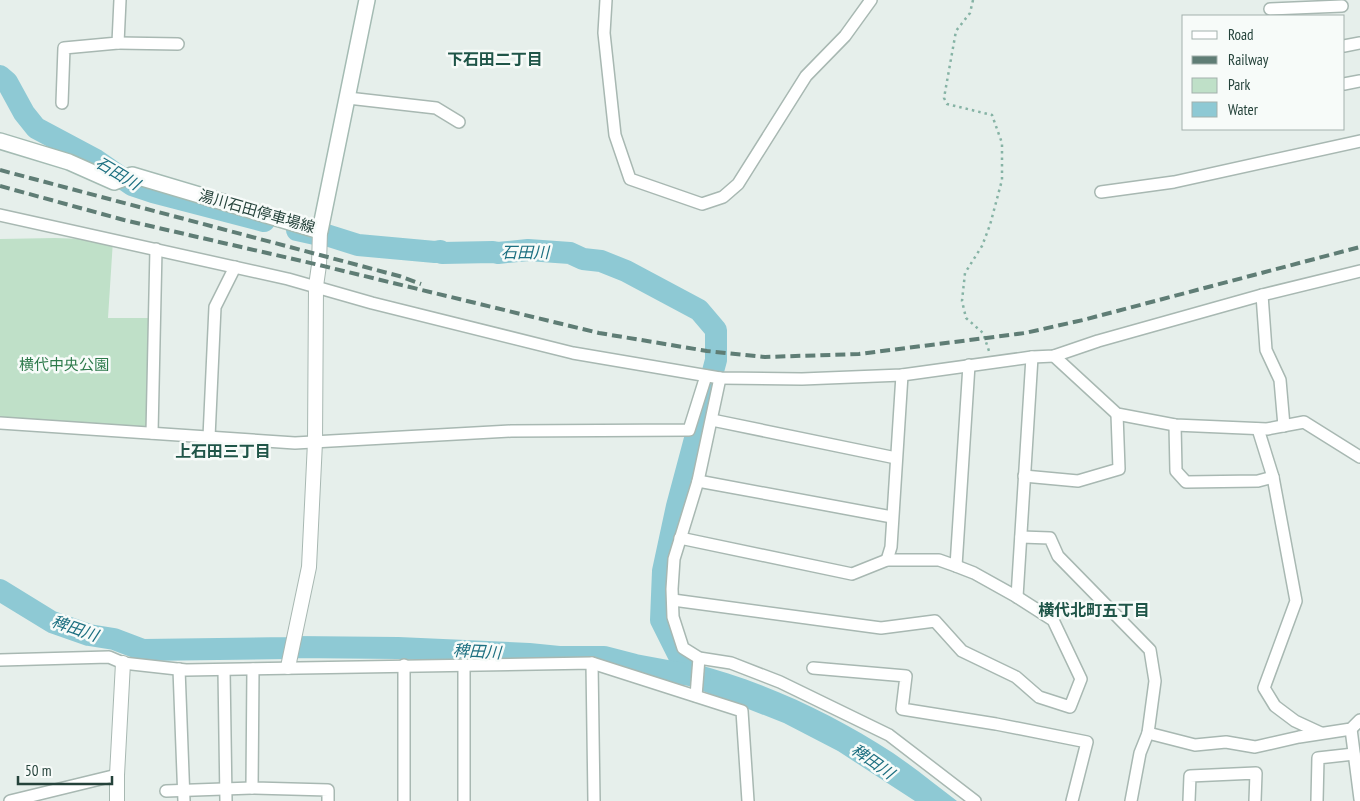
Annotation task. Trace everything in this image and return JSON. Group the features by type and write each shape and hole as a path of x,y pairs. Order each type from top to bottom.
{"main road":[{"name":"湯川石田停車場線","path":"0,141 69,162 114,182 132,175 320,231 367,0"}],"street":[{"path":"118,43 120,0"},
{"path":"606,0 604,33 615,135 630,180 702,204 723,197 738,184 806,76 845,36 871,0"},
{"path":"1270,8 1342,6"},
{"path":"62,103 64,48 118,43 178,44"},
{"path":"1345,46 1360,43"},
{"path":"1345,84 1360,82"},
{"path":"348,98 436,108 459,122"},
{"path":"1101,192 1174,182 1360,141"},
{"path":"0,215 316,286 372,303 573,353 720,378 802,379 902,375 992,362 1054,356 1098,341 1360,271"},
{"path":"288,667 309,567 315,442 316,286 320,231"},
{"path":"152,433 156,249"},
{"path":"209,437 215,307 235,267"},
{"path":"1262,296 1266,350 1280,380 1284,426"},
{"path":"1054,356 1117,414 1175,425 1258,429 1304,422 1360,456"},
{"path":"1017,596 1032,357"},
{"path":"956,566 969,365"},
{"path":"886,560 891,547 902,375"},
{"path":"0,423 295,443 511,431 689,430 706,376"},
{"path":"720,378 698,481 674,559 672,589 674,617 683,648 699,658 731,663 780,682 890,735 975,801"},
{"path":"1024,476 1078,481 1118,469 1117,414"},
{"path":"712,420 896,458"},
{"path":"1175,425 1176,471 1186,482 1258,481 1273,477"},
{"path":"1258,429 1273,477 1296,601 1264,688 1275,706 1296,721 1321,734"},
{"path":"698,481 892,517"},
{"path":"673,600 881,628 935,621 962,651 1016,677 1039,697 1070,707 1081,679 1052,620 1017,596 974,573 939,560 886,560 852,574 680,538"},
{"path":"1021,538 1050,538 1058,556 1150,650 1155,681 1148,733 1140,753 1131,801"},
{"path":"0,660 109,657 123,663 179,669 224,670 288,667 592,663 742,710 748,801"},
{"path":"696,696 699,658"},
{"path":"118,801 117,775 123,663"},
{"path":"592,663 594,801"},
{"path":"464,665 464,801"},
{"path":"404,666 404,801"},
{"path":"813,668 906,676 902,708 1087,742 1072,801"},
{"path":"179,669 183,795"},
{"path":"252,788 253,669"},
{"path":"224,670 226,795"},
{"path":"1148,733 1195,745 1226,742 1255,747 1299,737 1351,729 1360,720"},
{"path":"1351,729 1360,799"},
{"path":"1318,801 1318,758 1354,754"},
{"path":"1189,801 1190,776 1256,772 1255,801"},
{"path":"10,801 117,775"},
{"path":"166,791 183,795 226,795 252,788 328,790 328,801"}],"path":[{"path":"974,0 970,13 956,32 944,98 947,104 992,115 1002,143 1002,180 999,193 982,246 965,273 962,301 966,318 983,334 992,362"}],"green space":[{"name":"横代中央公園","path":"0,239 113,240 108,318 154,318 152,433 0,423"}],"water":[{"path":"692,663 719,670 771,689 846,725 893,753 957,801 915,801 838,751 784,723 690,686 686,679 686,668"}],"waterway":[{"name":"石田川","path":"0,76 7,82 24,113 36,128 96,160 132,185 264,221"},
{"name":"石田川","path":"297,230 315,234 320,233 358,245 440,251 442,253 498,253 528,250 570,253 583,259 601,261 626,271 699,310 716,330 716,360 677,506 663,571 661,620 680,658 697,676"},
{"name":"稗田川","path":"0,590 52,622 89,635 114,639 143,650 294,647 398,648 559,657 604,657 635,665 700,677"}],"railway":[{"path":"0,170 399,276 421,284"},
{"path":"0,186 124,220 599,333 707,351 765,357 859,354 1025,333 1083,320 1360,247"}],"district":[{"name":"下石田二丁目","path":"495,59"},
{"name":"上石田三丁目","path":"223,451"},
{"name":"横代北町五丁目","path":"1094,610"}]}
